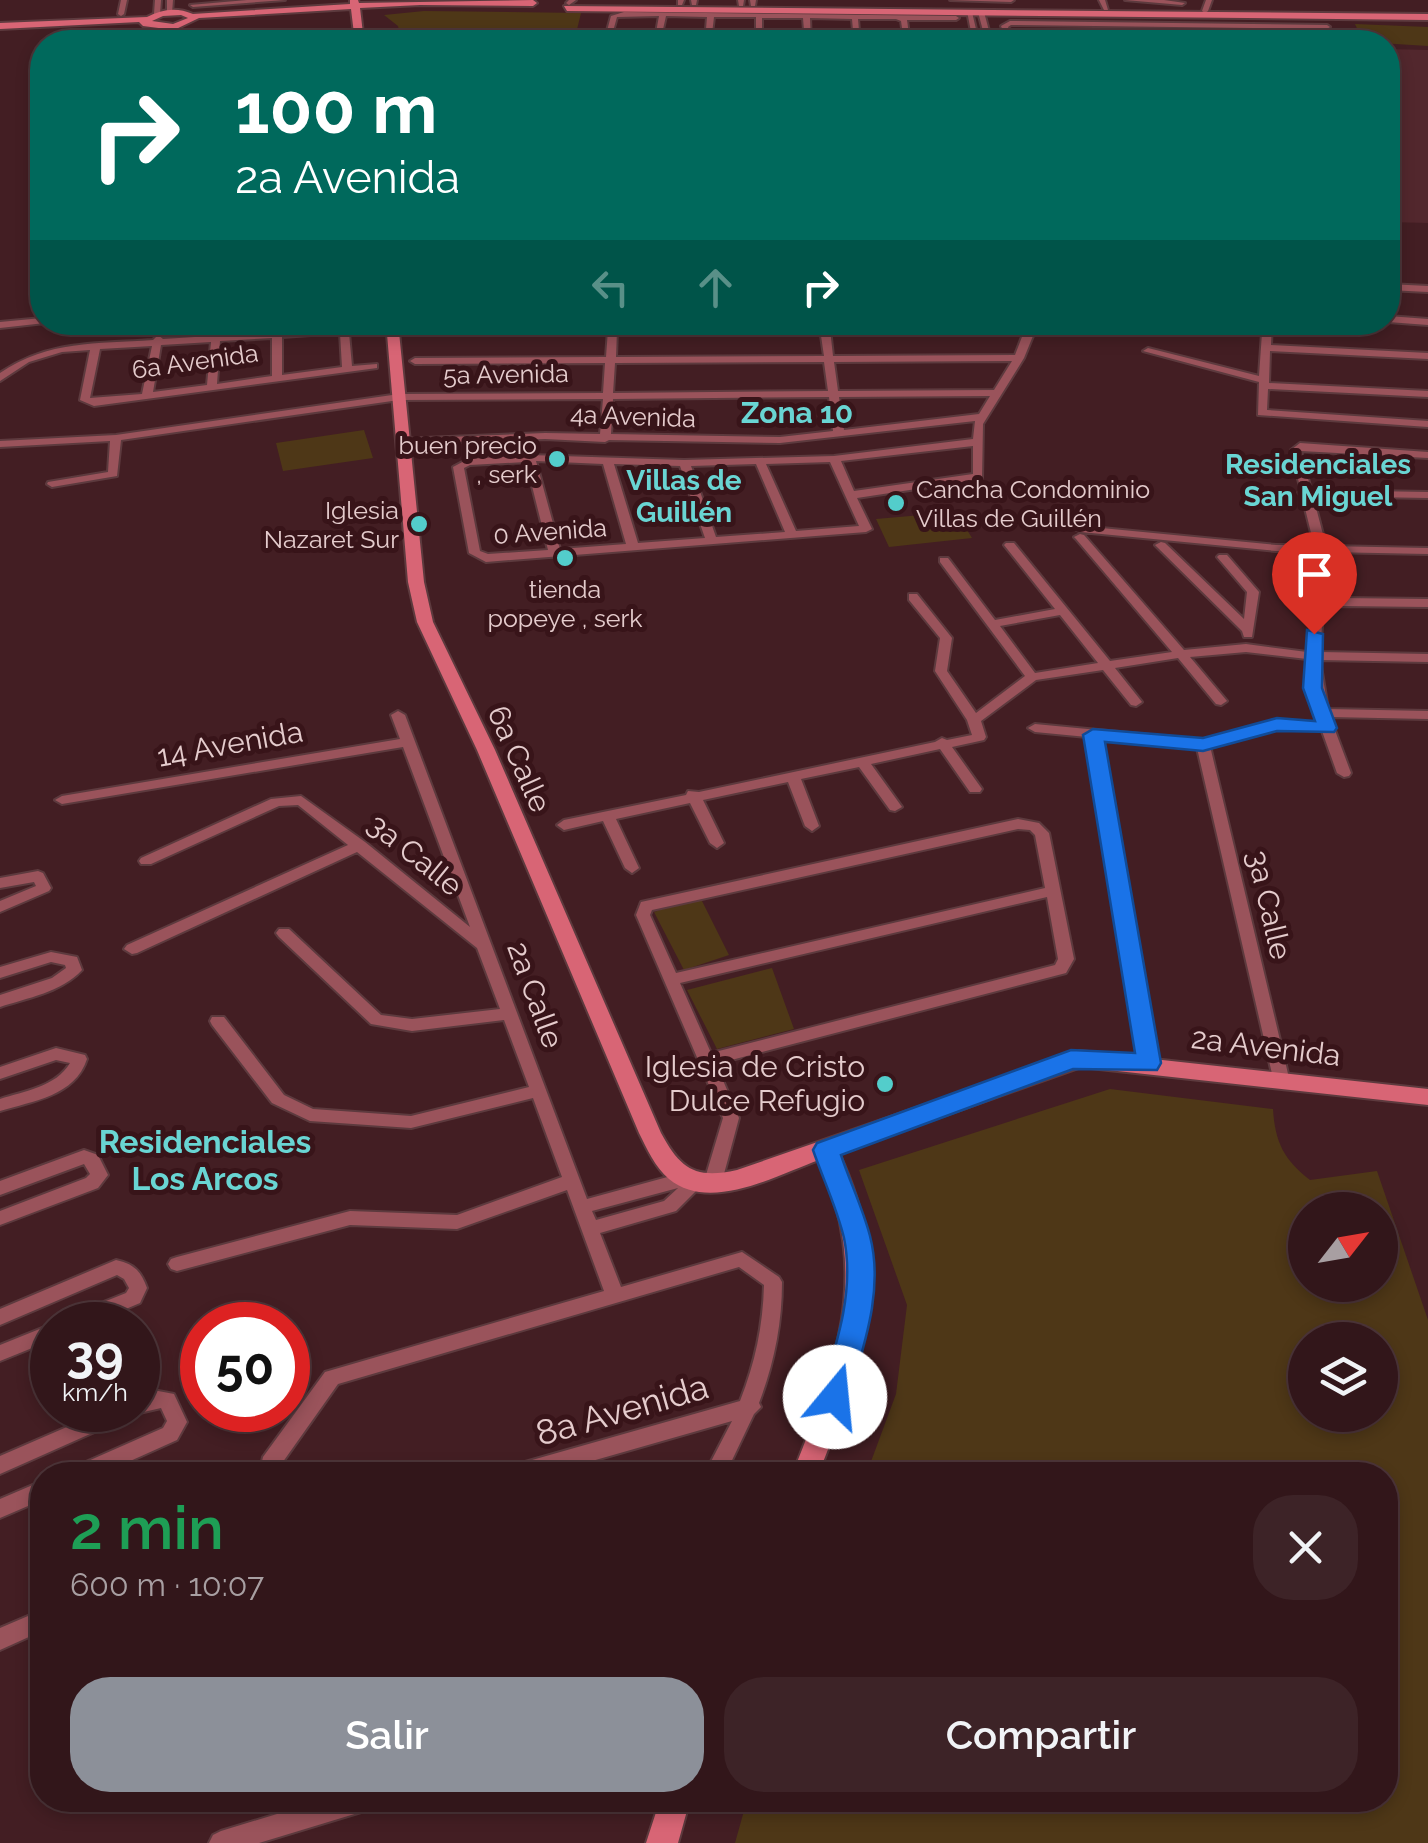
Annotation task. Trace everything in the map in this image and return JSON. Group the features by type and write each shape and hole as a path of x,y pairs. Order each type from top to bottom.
{"main road":[{"path":"355,6 396,2 535,3 549,11 568,3 753,2 901,12 1012,4 1099,5 1166,12 1207,6 1428,15"},
{"path":"144,21 158,5 193,14 535,3"},
{"path":"568,3 968,12 982,17 1166,12 1428,15"},
{"path":"0,28 144,21 166,28 193,14"},
{"name":"6a Calle","path":"389,335 399,397 416,582 426,622 486,750 650,1133 668,1167 696,1183"},
{"name":"2a Avenida","path":"696,1183 826,1150 1071,1060 1149,1063 1428,1097"},
{"path":"810,1462 842,1372 861,1282 853,1222 826,1150"},
{"path":"662,1843 671,1812"}],"street":[{"path":"122,14 124,0"},
{"path":"193,14 218,2 282,0"},
{"path":"953,0 1012,4"},
{"path":"1128,0 1182,2"},
{"path":"901,12 905,30"},
{"path":"610,30 614,16 619,14 855,17 901,12 956,18"},
{"path":"968,12 973,30"},
{"path":"660,30 663,14"},
{"path":"709,30 711,15"},
{"path":"759,16 759,30"},
{"path":"806,16 807,30"},
{"path":"855,17 856,30"},
{"path":"982,17 1005,25 1327,27"},
{"path":"982,17 986,30"},
{"path":"1053,24 1056,30"},
{"path":"1102,24 1105,30"},
{"path":"1005,25 1006,30"},
{"path":"1152,25 1154,30"},
{"path":"1202,25 1205,30"},
{"path":"1305,26 1306,30"},
{"path":"1400,288 1428,289"},
{"path":"1400,321 1428,322"},
{"path":"0,342 5,324 30,322"},
{"path":"0,378 36,355 196,335"},
{"path":"212,387 216,335"},
{"path":"277,378 278,335"},
{"path":"345,335 347,369"},
{"path":"605,439 612,335"},
{"path":"826,335 840,434"},
{"path":"834,459 852,495 978,477 976,442 981,417 1019,358 1028,335"},
{"path":"1267,335 1262,413 1428,424"},
{"path":"147,396 157,341"},
{"name":"6a Avenida","path":"92,346 85,400 94,403 373,366"},
{"path":"1266,348 1428,356"},
{"path":"1148,351 1263,383 1428,394"},
{"path":"415,361 1019,358"},
{"name":"5a Avenida","path":"0,444 116,438 399,397 998,393"},
{"name":"4a Avenida","path":"403,440 780,440 981,417"},
{"path":"52,484 114,474 116,438"},
{"path":"555,553 530,458 760,462 834,459 976,442"},
{"path":"1320,550 1304,496 1296,450 1300,446 1428,455"},
{"name":"0 Avenida","path":"530,458 460,463 477,558 866,529 852,495"},
{"path":"607,460 633,548"},
{"path":"760,462 792,536"},
{"path":"684,463 712,542"},
{"path":"1304,496 1428,498"},
{"path":"1220,701 1080,533 1320,550 1428,551"},
{"path":"1160,544 1248,630"},
{"path":"1010,545 1136,702"},
{"path":"1222,557 1253,592 1246,648"},
{"path":"944,560 1032,677"},
{"path":"564,825 693,794 979,737 974,720 941,671 946,638 913,597"},
{"path":"1344,773 1312,688 1310,656 1317,612 1326,606 1428,603"},
{"path":"992,624 1064,611"},
{"path":"974,720 1032,677 1181,654 1246,648 1310,656 1428,658"},
{"path":"1321,713 1426,718"},
{"name":"2a Calle","path":"398,715 615,1296"},
{"path":"1035,728 1203,744 1277,724 1327,728"},
{"path":"1093,735 1149,1063"},
{"name":"14 Avenida","path":"62,800 408,742"},
{"path":"942,742 975,789"},
{"name":"3a Calle","path":"1203,744 1281,1078"},
{"path":"862,761 895,807"},
{"path":"792,776 812,826"},
{"path":"693,794 717,843"},
{"name":"3a Calle","path":"146,861 276,802 292,799 311,805 484,947"},
{"path":"607,816 632,868"},
{"path":"696,1183 731,1118 643,915 656,901 1022,824 1042,833 1066,959 1061,969 709,1060"},
{"path":"132,949 360,845"},
{"path":"0,883 38,876 44,888 0,907"},
{"path":"672,980 1053,891"},
{"path":"284,933 377,1020 412,1025 510,1014"},
{"path":"0,974 50,956 72,961 74,970 57,982 0,1001"},
{"path":"218,1021 278,1099 310,1114 411,1122 538,1091"},
{"path":"0,1074 56,1054 79,1060 78,1070 69,1080 0,1105"},
{"path":"0,1188 84,1158 92,1160 98,1175 92,1183 0,1218"},
{"path":"177,1264 350,1218 457,1222 572,1181"},
{"name":"2a Avenida","path":"582,1207 696,1183"},
{"name":"2a Avenida","path":"590,1229 670,1206 696,1183"},
{"path":"271,1462 332,1378 742,1259 772,1282 774,1325 751,1408 721,1462"},
{"path":"35,1302 116,1267 135,1277 138,1288 133,1298 123,1302"},
{"path":"0,1317 30,1304"},
{"path":"0,1353 30,1341"},
{"path":"106,1462 170,1434 177,1422 167,1400 160,1400"},
{"name":"8a Avenida","path":"558,1462 751,1408"},
{"path":"0,1465 76,1432"},
{"path":"0,1508 30,1495"},
{"path":"0,1639 30,1625"},
{"path":"222,1843 321,1812"}],"shaded area":[{"path":"424,11 581,13 577,30 399,30 384,15"},
{"path":"1355,24 1428,27 1428,46 1400,44 1400,30 1358,30"},
{"path":"1400,49 1428,50 1428,223 1400,222"},
{"path":"364,430 373,458 283,471 276,443"},
{"path":"956,512 972,538 889,547 876,519"},
{"path":"700,897 729,955 684,970 654,912"},
{"path":"772,968 794,1029 717,1049 687,990"},
{"path":"1110,1089 1273,1109 1282,1149 1310,1180 1377,1171 1384,1192 1288,1192 1288,1302 1398,1302 1398,1232 1428,1320 1428,1843 735,1843 744,1812 1398,1812 1398,1462 871,1462 896,1394 907,1305 859,1170"}],"place":[{"name":"buen precio , serk","path":"557,459"},
{"name":"Cancha Condominio Villas de Guillén","path":"896,503"},
{"name":"Iglesia Nazaret Sur","path":"419,524"},
{"name":"tienda popeye , serk","path":"565,558"},
{"name":"Iglesia de Cristo Dulce Refugio","path":"885,1084"}],"district":[{"name":"Zona 10","path":"797,413"},
{"name":"Residenciales San Miguel","path":"1318,480"},
{"name":"Villas de Guillén","path":"684,496"},
{"name":"Residenciales Los Arcos","path":"205,1160"}],"route":[{"path":"835,1397 855,1328 861,1282 857,1238 849,1207 826,1150 1071,1060 1149,1063 1093,735 1203,744 1277,724 1327,728 1312,688 1310,656 1314,634"}]}
